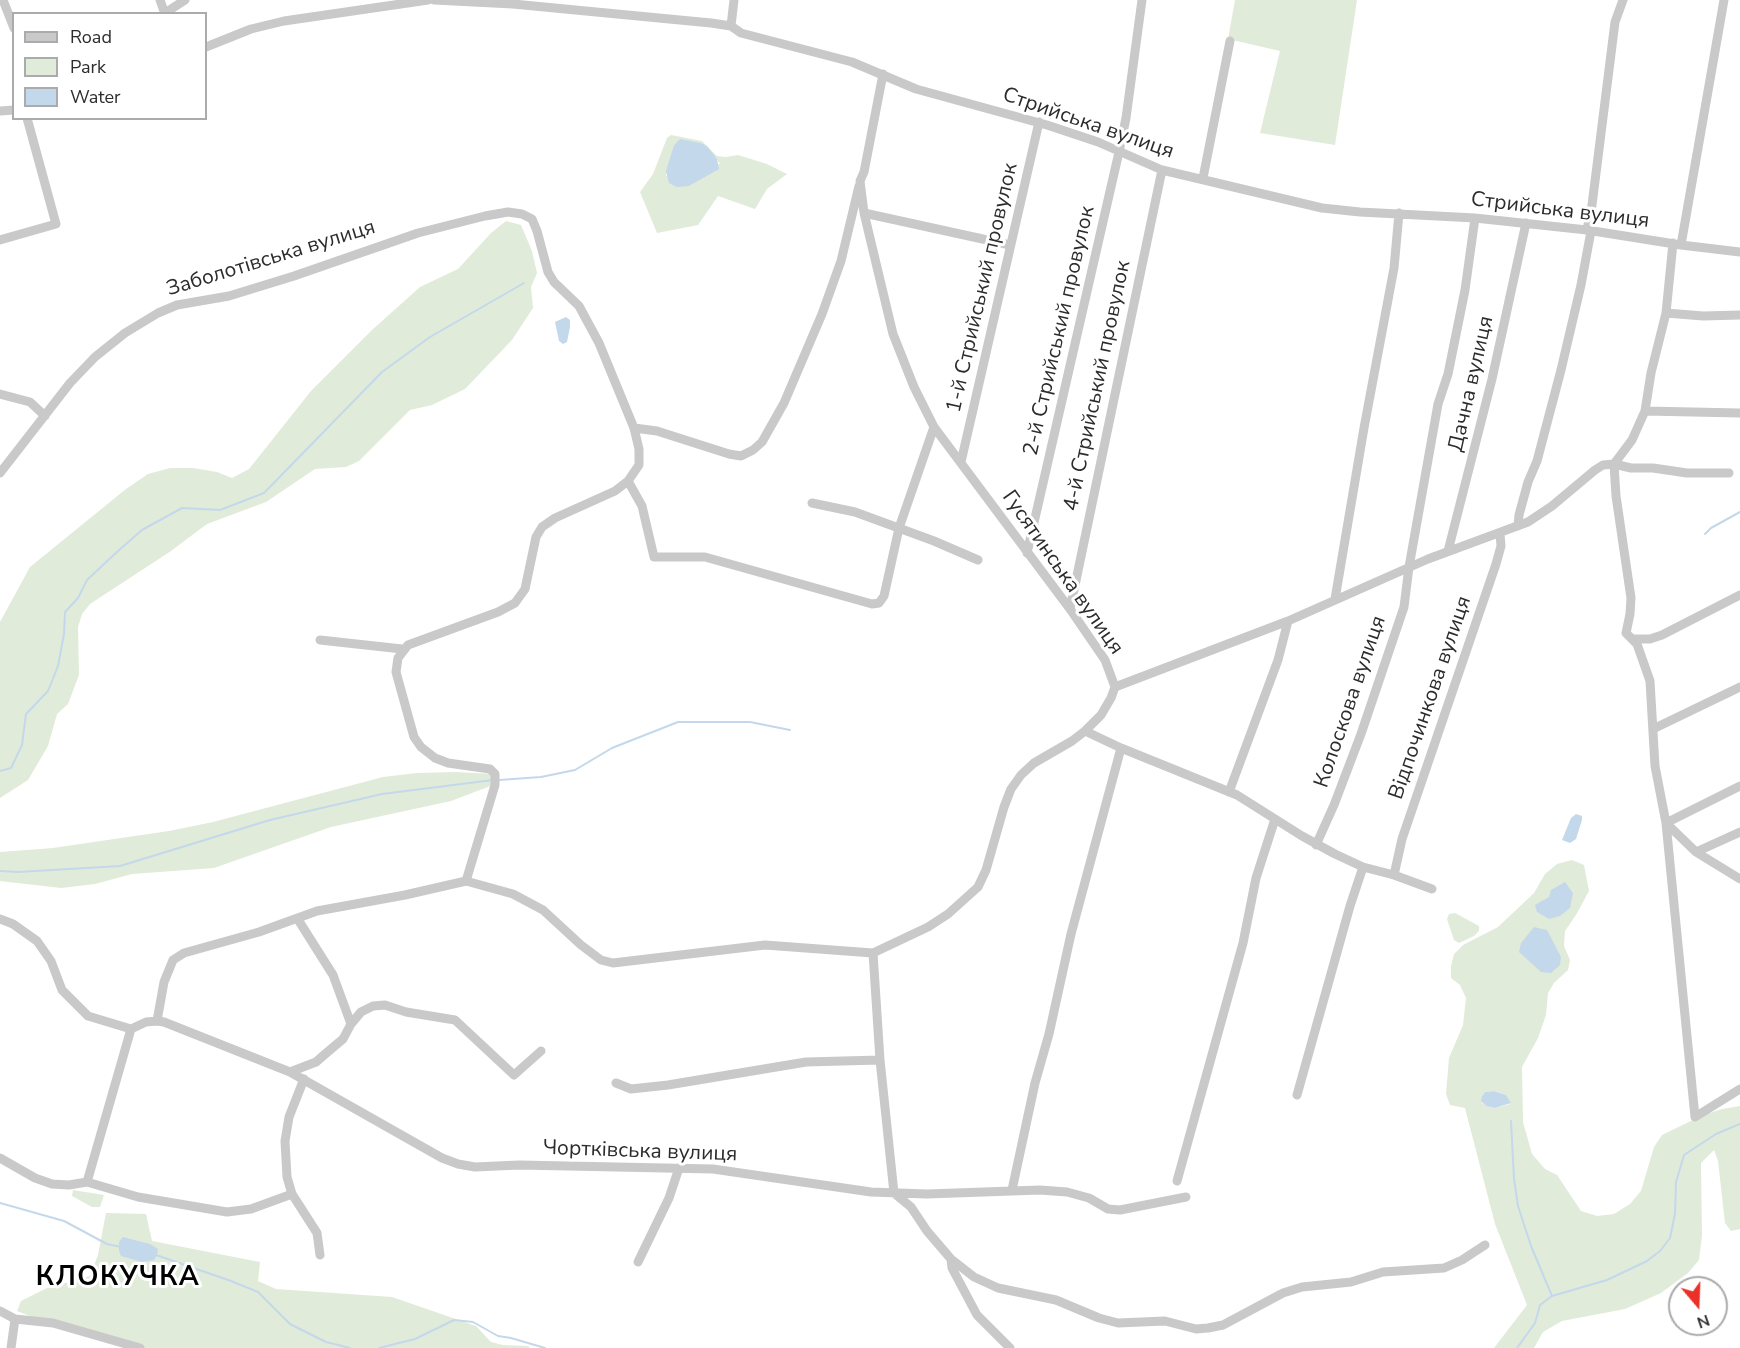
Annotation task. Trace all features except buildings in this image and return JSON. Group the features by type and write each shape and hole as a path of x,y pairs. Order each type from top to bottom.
{"street":[{"path":"3,0 12,23"},
{"path":"167,12 185,0"},
{"path":"207,47 251,29 284,21 428,0"},
{"name":"Стрийська вулиця","path":"434,0 566,5 731,26 741,33 852,62 916,89 1039,122 1162,170 1322,208 1475,218 1589,230 1740,252"},
{"path":"731,26 734,0"},
{"name":"2-й Стрийський провулок","path":"1027,553 1119,152 1126,118 1142,0"},
{"path":"1518,526 1519,514 1537,461 1561,370 1581,285 1615,22 1623,0"},
{"path":"1724,0 1666,313 1651,373 1645,411 1632,440 1614,464 1616,496 1631,598 1626,633 1634,639 1646,663 1650,681 1655,766 1666,824 1695,1117 1740,1089"},
{"path":"1203,178 1230,41"},
{"path":"466,880 495,785 495,774 490,769 448,763 435,758 414,738 396,672 402,649 498,612 515,603 525,589 536,537 542,527 555,518 615,491 628,481 639,465 639,449 633,428 657,431 741,456 762,442 784,403 822,314 841,261 864,172 883,74"},
{"path":"0,240 56,224 28,120"},
{"name":"1-й Стрийський провулок","path":"961,462 1039,122"},
{"name":"4-й Стрийський провулок","path":"1070,609 1162,170"},
{"name":"Гусятинська вулиця","path":"157,1021 164,982 173,960 184,953 260,933 317,911 394,897 466,880 513,894 543,910 601,960 614,963 765,945 873,953 928,927 948,914 978,887 994,847 1011,789 1034,763 1085,731 1101,715 1115,687 1105,660 1070,609 934,427 914,387 893,334 864,213 860,181"},
{"name":"Заболотівська вулиця","path":"0,473 70,383 95,357 126,333 158,313 177,305 229,296 294,276 418,233 508,212 522,214 532,219 548,272 554,282 579,306 585,316 599,343 633,428"},
{"path":"864,213 1010,245"},
{"path":"1335,599 1394,268 1399,213"},
{"name":"Колоскова вулиця","path":"1316,845 1334,805 1404,607 1408,567 1438,404 1448,374 1465,290 1475,218"},
{"name":"Дачна вулиця","path":"1448,551 1492,379 1526,224"},
{"path":"1666,313 1702,316 1740,315"},
{"path":"0,394 30,402 45,416"},
{"path":"1645,411 1740,413"},
{"path":"628,481 642,507 654,557 705,557 872,604 879,603 884,596 899,528 934,427"},
{"path":"1115,687 1288,621 1408,567 1518,526 1552,506 1603,465 1614,464 1673,472 1729,473"},
{"path":"812,502 855,512 978,560"},
{"name":"Відпочинкова вулиця","path":"1394,875 1402,839 1496,564 1501,546 1500,534"},
{"path":"1634,639 1650,639 1662,635 1740,595"},
{"path":"1229,792 1278,660 1288,621"},
{"path":"320,640 402,649"},
{"path":"1653,729 1740,687"},
{"path":"1085,731 1229,792 1257,806 1316,845 1363,867 1432,889"},
{"path":"1012,1190 1071,934 1121,748"},
{"path":"1666,824 1740,786"},
{"path":"1177,1180 1243,944 1256,878 1275,819"},
{"path":"1666,824 1696,852 1740,879"},
{"path":"1696,852 1740,832"},
{"path":"1297,1095 1363,867"},
{"path":"297,918 333,975 351,1024"},
{"path":"0,919 14,924 37,941 51,961 62,990 88,1016 131,1029 146,1022 157,1021"},
{"path":"873,953 880,1060 894,1193 911,1207 927,1231 951,1259 974,1277 998,1288 1056,1300 1099,1318 1119,1323 1166,1322 1196,1329 1223,1325 1293,1290 1350,1282 1383,1272 1444,1268 1462,1260 1485,1245"},
{"path":"290,1072 315,1062 343,1039 361,1012 373,1006 385,1005 406,1012 455,1020 514,1075 541,1052"},
{"name":"Чортківська вулиця","path":"157,1021 290,1072 442,1158 475,1167 519,1165 713,1168 871,1192 927,1194 1012,1190 1067,1192 1089,1198 1108,1209 1120,1210 1186,1197"},
{"path":"87,1182 131,1029"},
{"path":"616,1083 631,1089 807,1062 880,1060"},
{"path":"304,1079 290,1117 285,1141 287,1176 292,1194 317,1233 320,1255"},
{"path":"0,1158 35,1178 52,1184 69,1185 87,1182 138,1197 228,1212 251,1209 292,1194"},
{"path":"638,1262 669,1198 679,1168"},
{"path":"951,1259 952,1268 977,1315 1010,1348"},
{"path":"0,1311 15,1319 53,1323 140,1348"},
{"path":"11,1348 15,1319"}],"green space":[{"path":"1235,0 1357,0 1335,145 1260,133 1280,51 1228,39"},
{"path":"671,135 702,141 717,156 738,155 767,164 787,174 767,189 755,209 718,196 698,225 657,233 640,192 653,174 667,138","holes":["680,140 707,146 720,164 666,176 674,145"]},
{"path":"506,221 521,225 532,251 537,273 531,287 533,308 512,340 465,389 432,405 410,410 359,461 346,467 315,469 266,502 207,524 171,551 90,604 82,614 78,627 79,675 68,704 57,714 48,746 28,780 0,798 0,622 30,567 126,489 148,474 170,468 193,468 217,472 232,478 249,469 311,391 372,330 420,287 458,269 491,233"},
{"path":"455,772 494,774 493,785 451,801 331,827 214,868 132,874 95,884 61,888 0,881 0,852 53,848 169,831 213,822 383,777"},
{"path":"1572,860 1584,865 1589,891 1565,931 1564,946 1570,960 1568,970 1554,983 1548,993 1546,1015 1538,1038 1522,1067 1523,1122 1532,1154 1545,1169 1557,1175 1581,1211 1597,1216 1614,1214 1630,1204 1641,1191 1654,1147 1662,1135 1701,1116 1740,1106 1740,1229 1731,1231 1725,1223 1718,1161 1714,1150 1701,1163 1702,1236 1699,1260 1688,1273 1684,1276 1668,1276 1668,1288 1625,1309 1562,1321 1543,1332 1534,1348 1494,1348 1527,1305 1495,1224 1465,1108 1450,1105 1446,1094 1449,1058 1463,1025 1466,998 1460,985 1451,978 1451,966 1454,954 1463,945 1498,927 1534,893 1545,874 1557,864","holes":["1494,1091 1506,1095 1510,1104 1495,1108 1486,1106 1482,1103 1482,1096 1485,1092"]},
{"path":"1455,913 1479,926 1479,931 1474,936 1459,943 1454,940 1447,919 1449,914"},
{"path":"73,1190 104,1195 100,1207 92,1207 72,1196"},
{"path":"106,1213 146,1214 152,1241 260,1262 258,1281 276,1289 392,1297 476,1326 491,1342 530,1348 135,1348 50,1324 17,1311 21,1301 47,1288 90,1276 98,1255"}],"water":[{"path":"680,139 707,146 717,159 719,169 689,186 677,187 669,183 666,171 674,145"},
{"path":"566,317 570,320 570,327 567,342 563,344 559,341 555,322"},
{"path":"1576,814 1582,816 1582,820 1576,839 1570,843 1562,840 1571,818"},
{"path":"1565,882 1573,893 1570,908 1560,916 1549,919 1537,912 1535,905 1549,897 1551,890"},
{"path":"1534,927 1547,930 1561,957 1560,965 1551,973 1541,972 1519,952 1521,943"},
{"path":"1494,1091 1506,1095 1511,1103 1495,1108 1486,1106 1481,1101 1482,1096 1485,1092"},
{"path":"123,1237 150,1244 158,1249 154,1260 142,1262 121,1256 119,1242"}],"waterway":[{"path":"0,771 11,768 22,745 26,714 48,691 58,666 64,634 65,612 78,598 87,580 118,551 142,530 182,508 220,510 264,493 382,372 430,337 524,283"},
{"path":"1705,534 1711,528 1740,512"},
{"path":"499,780 541,777 575,770 612,748 678,722 750,722 790,730"},
{"path":"0,871 120,866 270,820 382,794 493,780"},
{"path":"1511,1121 1518,1206 1531,1246 1552,1296"},
{"path":"1517,1348 1535,1323 1540,1305 1552,1296 1607,1280 1647,1261 1660,1251 1670,1238 1675,1214 1676,1182 1684,1155 1716,1134 1740,1124"},
{"path":"0,1203 64,1221 107,1244 121,1247"},
{"path":"156,1255 258,1292 290,1324 326,1342 350,1348"},
{"path":"379,1348 415,1339 454,1320 473,1322 498,1336 545,1348"}],"district":[{"name":"КЛОКУЧКА","path":"118,1278"}]}
